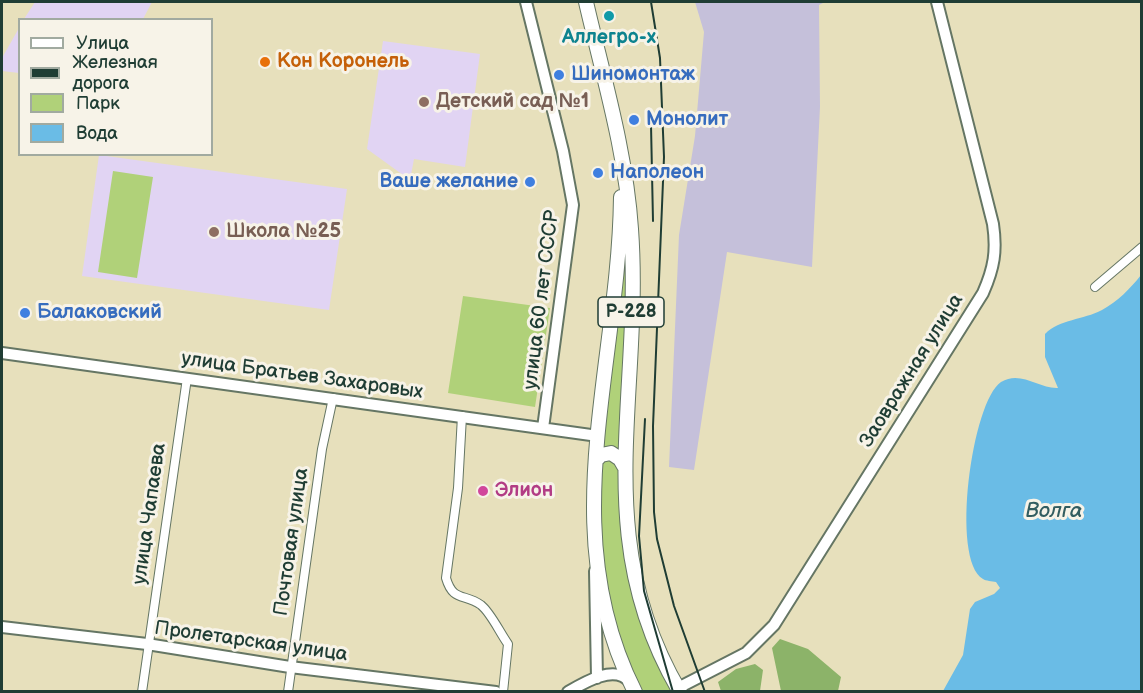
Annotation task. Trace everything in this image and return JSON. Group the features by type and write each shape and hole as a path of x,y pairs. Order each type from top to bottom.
{"highway":[{"name":"Р-228","path":"586,2 627,190 633,258 624,466 624,506 632,567 652,635 679,690"},
{"name":"Р-228","path":"620,159 618,258 598,436 592,524 595,564 606,620 633,687"},
{"path":"596,460 601,455 611,453 620,459 624,466"}],"street":[{"name":"улица 60 лет СССР","path":"526,2 563,151 573,206 543,428"},
{"name":"Заовражная улица","path":"679,690 746,653 774,625 983,294 992,273 997,247 993,224 936,2"},
{"path":"1095,287 1142,247"},
{"name":"улица Братьев Захаровых","path":"2,352 598,436"},
{"name":"улица Чапаева","path":"142,692 147,644 187,378"},
{"name":"Почтовая улица","path":"288,692 322,449 333,398"},
{"path":"462,416 458,488 446,578 455,595 481,606 508,644 503,692"},
{"path":"595,564 593,601 597,640 597,678"},
{"name":"Пролетарская улица","path":"2,627 147,644 290,667 496,692"},
{"path":"568,692 597,678 619,673 633,687"}],"shaded area":[{"path":"35,2 152,2 144,18 25,18"},
{"path":"695,2 823,3 819,5 820,107 812,267 727,252 694,470 669,467 679,235 695,136 704,32"},
{"path":"18,30 18,73 2,71 2,58"},
{"name":"Детский сад №1","path":"383,41 480,54 465,167 414,159 410,180 367,149"},
{"name":"Школа №25","path":"99,156 347,189 329,310 82,276"}],"green space":[{"path":"113,171 153,177 137,278 98,272"},
{"path":"622,266 629,267 623,457 601,447"},
{"path":"463,296 550,308 535,407 448,393"},
{"path":"611,458 618,465 624,554 637,610 646,637 672,691 640,691 612,630 597,512 603,459"},
{"path":"780,639 808,649 841,677 838,691 781,691 772,648"},
{"path":"755,664 763,670 760,691 721,691 718,682 736,669"}],"water":[{"name":"Волга","path":"1141,275 1141,691 943,691 963,655 970,609 975,602 994,594 1000,588 996,582 983,579 973,566 968,543 969,480 981,418 991,395 1001,382 1016,378 1058,388 1045,357 1045,334 1058,325 1095,313 1108,306 1133,285"}],"railway":[{"path":"651,2 660,58 664,157 653,426 654,512 657,539 674,606 705,692"},
{"path":"651,125 653,221"},
{"path":"645,419 639,536 644,591 673,692"}],"place":[{"name":"Аллегро-х","path":"609,16"},
{"name":"Кон Коронель","path":"265,62"},
{"name":"Шиномонтаж","path":"559,75"},
{"name":"Детский сад №1","path":"424,102"},
{"name":"Монолит","path":"634,120"},
{"name":"Наполеон","path":"598,173"},
{"name":"Ваше желание","path":"530,182"},
{"name":"Школа №25","path":"214,232"},
{"name":"Балаковский","path":"25,313"},
{"name":"Элион","path":"483,491"}]}
